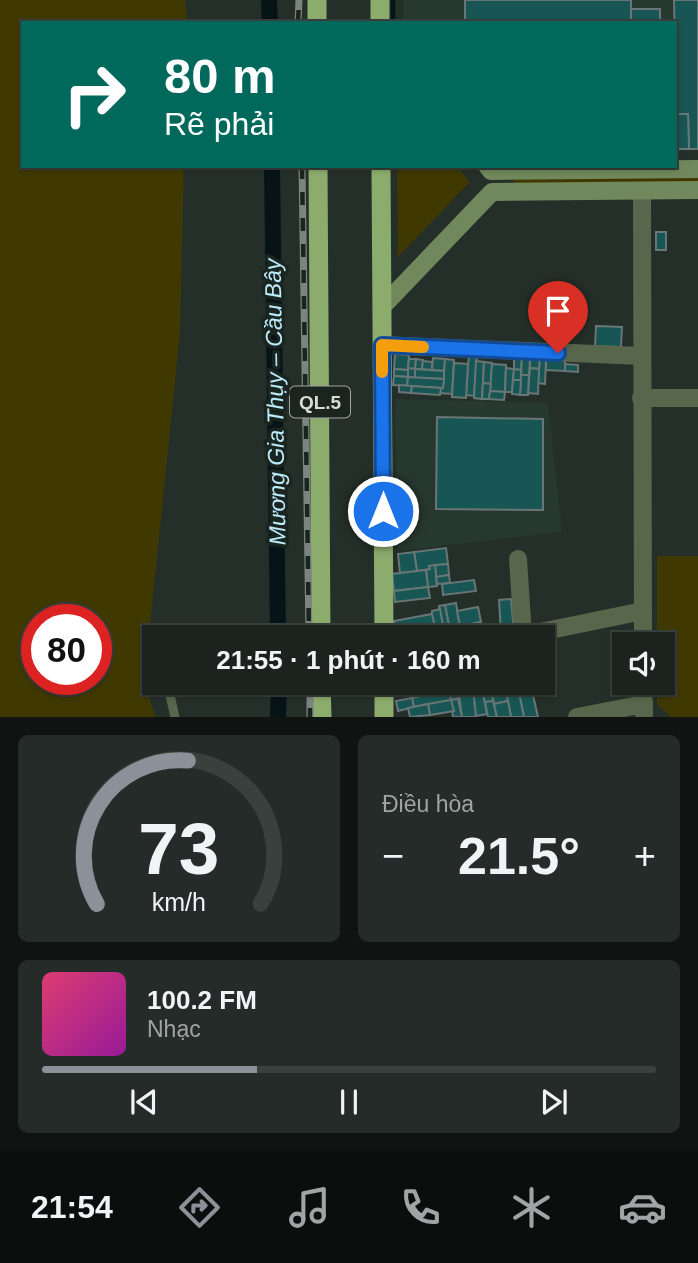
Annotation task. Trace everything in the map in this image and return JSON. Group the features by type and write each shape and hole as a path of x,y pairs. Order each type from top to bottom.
{"highway":[{"path":"317,0 317,21"},
{"path":"380,0 380,21"},
{"name":"QL.5","path":"318,168 321,625"},
{"path":"381,168 384,625"},
{"path":"321,695 321,717"},
{"path":"384,695 384,717"}],"main road":[{"path":"492,192 489,168 698,169"},
{"path":"382,307 492,192 698,190"}],"street":[{"path":"642,191 643,632"},
{"path":"382,345 641,356"},
{"path":"641,398 698,398"},
{"path":"518,559 520,625"},
{"path":"555,629 643,611"},
{"path":"576,717 644,713 643,695"}],"lane":[{"path":"170,695 175,717"}],"shaded area":[{"path":"0,0 185,0 187,21 21,21 21,168 184,168 180,333 150,625 142,625 142,695 148,695 156,717 0,717"},
{"path":"403,0 698,0 698,149 677,149 677,21 403,21"},
{"path":"397,168 458,168 470,182 398,257"},
{"path":"698,175 698,184 514,183 515,178"},
{"path":"395,399 548,403 562,532 397,551"},
{"path":"657,556 698,556 698,717 671,717 657,704 657,695 675,695 675,632 657,632"}],"building":[{"path":"465,0 631,0 631,21 465,21"},
{"path":"674,0 698,0 698,149 689,149 688,114 677,114 677,21 674,21"},
{"path":"631,9 660,9 660,21 631,21"},
{"path":"677,114 688,114 689,149 677,149"},
{"path":"656,232 666,232 666,250 656,250"},
{"path":"596,326 622,327 621,347 595,346"},
{"path":"395,354 409,355 408,370 394,369"},
{"path":"469,354 477,355 474,396 466,395"},
{"path":"514,357 522,357 521,370 514,369"},
{"path":"522,357 530,358 529,375 521,375"},
{"path":"433,358 445,359 444,371 432,370"},
{"path":"530,358 540,359 539,369 530,368"},
{"path":"409,359 416,359 415,369 408,368"},
{"path":"416,359 423,360 422,369 415,369"},
{"path":"445,359 454,360 452,394 440,393 443,388"},
{"path":"540,359 546,359 545,384 538,383"},
{"path":"546,359 565,360 565,371 546,370"},
{"path":"423,361 432,362 432,370 422,369"},
{"path":"476,361 484,362 482,399 474,398"},
{"path":"484,362 492,363 491,384 483,383"},
{"path":"454,363 468,364 466,398 452,397"},
{"path":"492,364 506,365 505,392 490,391"},
{"path":"565,364 578,365 578,372 565,371"},
{"path":"408,368 415,369 415,378 408,377"},
{"path":"506,368 514,369 512,392 505,392"},
{"path":"530,368 539,369 538,394 528,393"},
{"path":"394,369 408,370 408,377 394,376"},
{"path":"415,369 444,371 444,379 415,378"},
{"path":"514,369 521,370 521,380 513,380"},
{"path":"521,375 529,375 528,395 520,395"},
{"path":"394,376 408,377 407,386 393,385"},
{"path":"408,377 444,379 443,388 407,386"},
{"path":"513,380 521,380 520,395 512,394"},
{"path":"483,383 491,384 489,399 482,399"},
{"path":"399,385 412,386 411,393 399,392"},
{"path":"412,386 441,388 440,395 411,393"},
{"path":"490,391 505,392 504,400 489,399"},
{"path":"437,417 543,419 543,510 436,509"},
{"path":"446,548 448,564 429,566 430,569 417,571 414,552"},
{"path":"414,552 417,571 400,573 398,554"},
{"path":"448,564 449,575 436,577 435,565"},
{"path":"435,565 437,586 428,587 426,570"},
{"path":"426,570 428,587 394,591 392,574"},
{"path":"449,575 450,583 437,584 436,577"},
{"path":"474,580 476,591 443,595 442,584"},
{"path":"428,587 430,598 395,602 394,591"},
{"path":"511,599 513,625 501,625 499,600"},
{"path":"456,603 460,625 449,625 445,605"},
{"path":"445,605 449,625 443,625 439,606"},
{"path":"478,607 481,622 460,625 457,611"},
{"path":"440,609 443,625 434,625 432,611"},
{"path":"432,614 434,625 394,625 394,621"},
{"path":"450,695 459,695 460,698 451,700"},
{"path":"450,695 451,700 414,707 412,698"},
{"path":"459,695 474,695 476,717 462,717"},
{"path":"474,695 483,695 487,714 476,716"},
{"path":"483,695 492,695 493,701 485,702"},
{"path":"492,695 506,695 508,701 494,704"},
{"path":"519,695 533,695 538,717 524,717"},
{"path":"519,695 524,717 511,717 507,696"},
{"path":"412,698 414,707 398,711 396,701"},
{"path":"458,699 462,717 453,717 451,700"},
{"path":"451,700 454,711 430,715 428,704"},
{"path":"493,701 497,717 488,717 485,702"},
{"path":"508,701 511,717 497,717 494,704"},
{"path":"428,704 430,715 410,717 408,708"}],"waterway":[{"name":"Mương Gia Thụy – Cầu Bây","path":"269,0 270,21"},
{"path":"393,0 393,21"},
{"name":"Mương Gia Thụy – Cầu Bây","path":"272,168 278,625"},
{"name":"Mương Gia Thụy – Cầu Bây","path":"278,717 279,695"}],"railway":[{"path":"298,21 299,0"},
{"path":"302,168 309,625"},
{"path":"310,695 310,717"}],"slow traffic":[{"path":"382,372 382,345 423,347"}],"route":[{"path":"383,511 382,345 558,353"}]}
